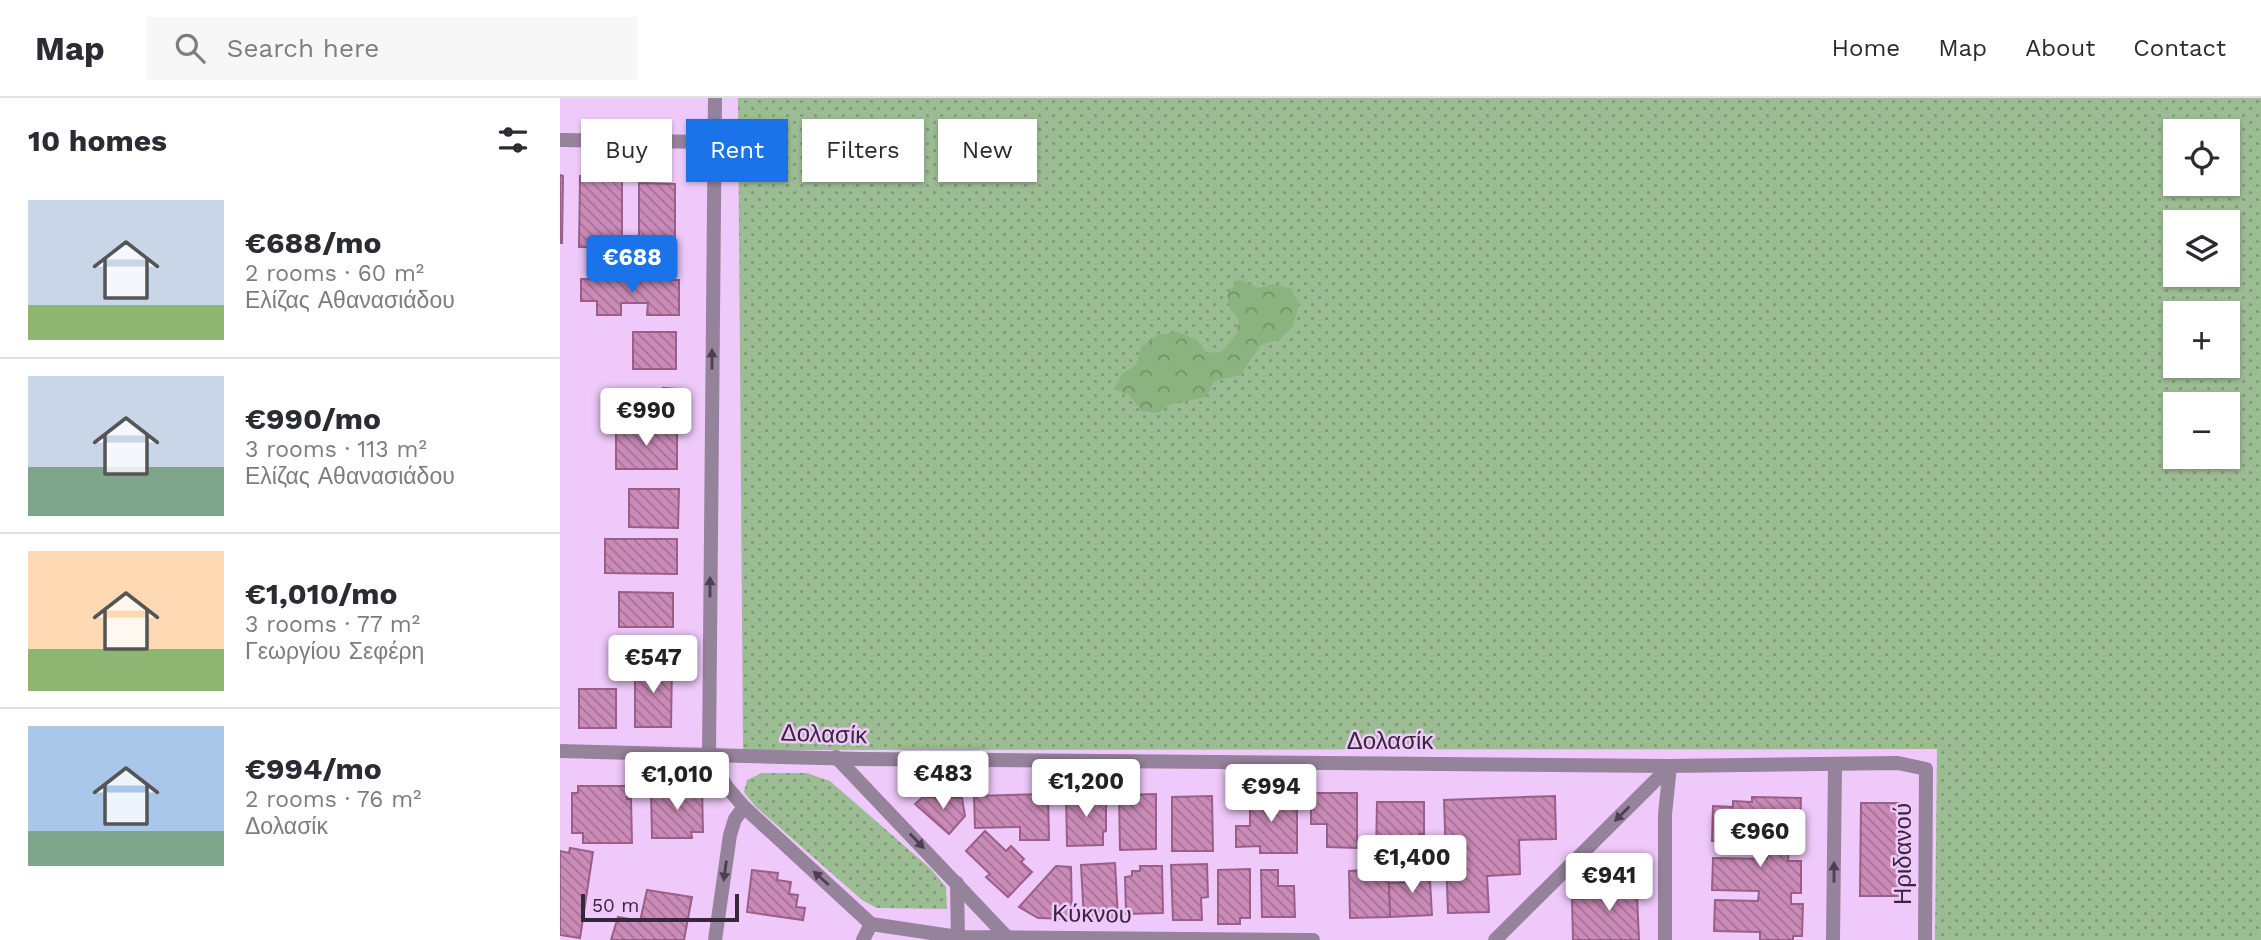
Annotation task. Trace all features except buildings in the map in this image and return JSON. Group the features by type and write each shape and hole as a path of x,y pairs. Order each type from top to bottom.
{"street":[{"path":"715,98 715,119"},
{"path":"560,139 686,141"},
{"path":"714,182 709,753 726,786 744,807 871,924 863,940"},
{"name":"Δολασίκ","path":"560,751 860,759 1670,766 1898,763 1926,769"},
{"path":"836,757 1006,936"},
{"path":"1833,940 1835,764"},
{"path":"1495,940 1670,766"},
{"path":"1665,940 1665,814 1670,766"},
{"name":"Ηριδανού","path":"1925,940 1926,769"},
{"path":"715,940 730,835 735,819 744,807"},
{"path":"957,883 958,938"},
{"name":"Κύκνου","path":"871,924 958,938 1006,936 1313,940"}],"green space":[{"path":"738,98 2261,98 2261,940 1935,940 1937,749 743,750 739,182 788,182 788,119 738,119"},
{"path":"1239,279 1258,288 1274,284 1292,289 1299,304 1293,326 1280,339 1261,345 1240,375 1214,381 1206,397 1169,405 1159,413 1142,411 1129,395 1114,389 1122,374 1136,365 1141,347 1157,335 1178,332 1197,340 1206,353 1221,352 1236,335 1239,320 1230,308 1227,295"},
{"path":"762,773 807,773 830,781 931,869 946,887 947,909 877,908 862,900 755,806 744,792 747,780"}]}
